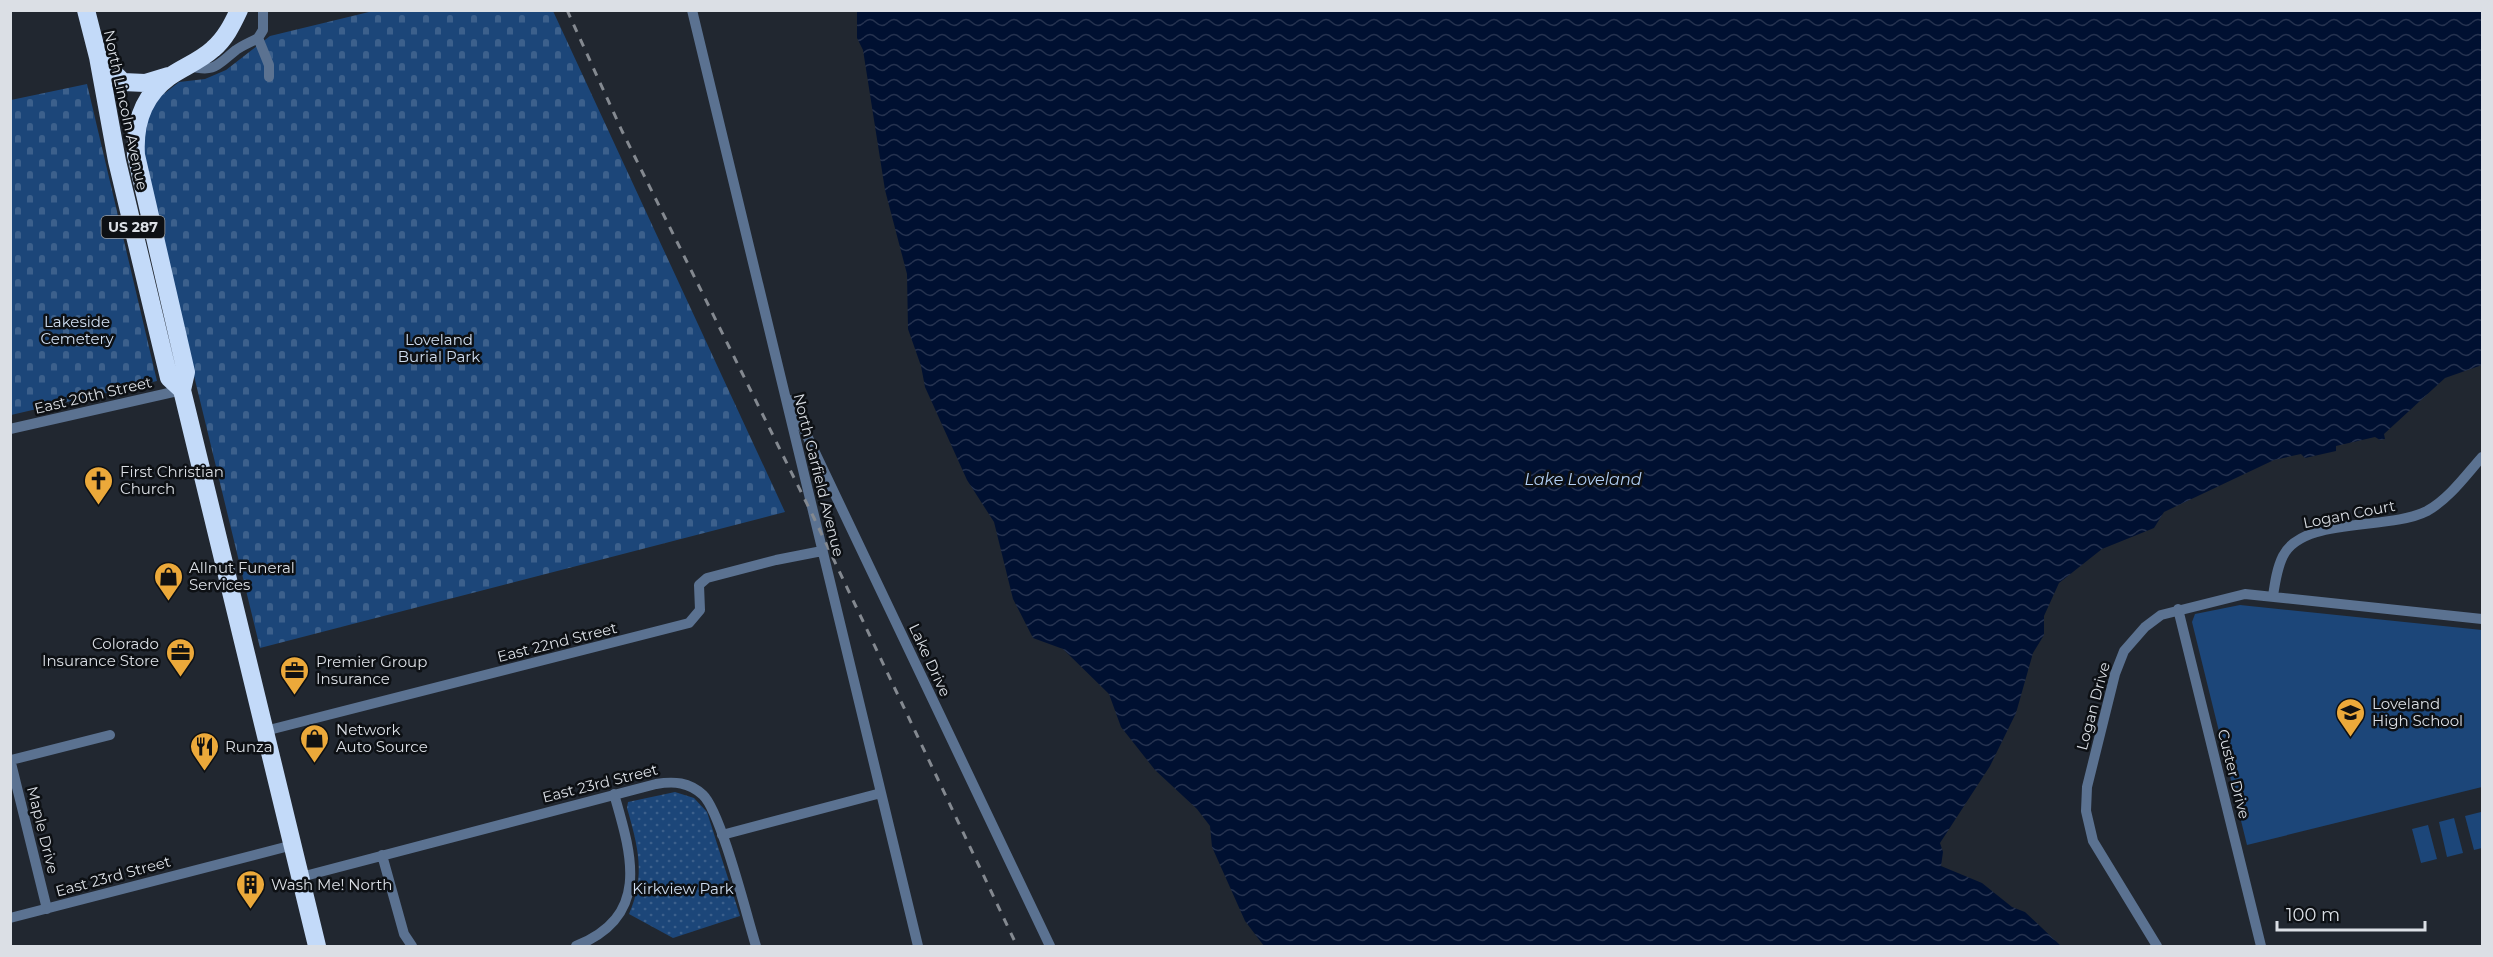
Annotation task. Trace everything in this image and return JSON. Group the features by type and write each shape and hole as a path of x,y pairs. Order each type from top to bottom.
{"highway":[{"name":"North Lincoln Avenue","path":"86,10 98,57 117,161 170,378 182,390 317,946"},
{"name":"US 287","path":"182,390 186,372 136,155 135,136 143,106 150,95 170,76 189,66 222,40 239,10"},
{"path":"98,57 123,82 145,83 170,76"}],"street":[{"path":"189,66 212,68 221,64 239,48 258,38 263,30 263,10"},
{"name":"North Garfield Avenue","path":"692,10 918,946"},
{"path":"258,38 269,65 269,77"},
{"name":"Lake Drive","path":"783,387 1050,946"},
{"name":"East 20th Street","path":"10,429 182,390"},
{"name":"Logan Court","path":"2273,596 2283,554 2302,536 2396,521 2426,511 2439,503 2482,457"},
{"name":"East 22nd Street","path":"265,731 689,623 700,610 699,585 707,578 822,551"},
{"name":"Logan Drive","path":"2157,946 2091,837 2086,793 2121,656 2152,620 2178,609 2235,595 2273,596 2482,619"},
{"name":"Custer Drive","path":"2178,609 2262,946"},
{"path":"11,760 110,735"},
{"name":"Maple Drive","path":"11,760 47,909"},
{"name":"East 23rd Street","path":"301,878 614,794 670,782 692,786 709,802 722,835 756,946"},
{"path":"722,835 881,793"},
{"path":"576,946 611,925 627,899 632,861 614,794"},
{"name":"East 23rd Street","path":"10,918 293,845"},
{"path":"382,855 404,934 412,946"}],"green space":[{"name":"Loveland Burial Park","path":"373,11 553,11 785,512 260,648 139,149 144,121 161,96 179,82 205,79 226,70 270,36"},
{"name":"Lakeside Cemetery","path":"87,84 157,381 11,415 11,100"},
{"name":"Loveland High School","path":"2240,605 2482,630 2482,787 2247,845 2192,622 2195,614"},
{"name":"Kirkview Park","path":"675,792 694,798 707,812 740,916 673,938 629,914 639,874 637,848 627,808 628,802"},
{"path":"2481,812 2482,848 2474,850 2465,816"},
{"path":"2454,818 2463,853 2447,857 2439,822"},
{"path":"2428,825 2437,859 2421,863 2412,829"}],"water":[{"name":"Lake Loveland","path":"857,11 2482,11 2482,365 2445,378 2384,434 2385,439 2380,440 2375,437 2336,446 2336,451 2305,458 2301,454 2274,460 2164,512 2154,528 2102,549 2059,583 2044,616 2044,635 2033,653 2016,713 1990,766 1940,843 1943,852 1941,866 1982,883 2012,907 2025,912 2061,946 1264,946 1245,921 1212,847 1210,826 1197,809 1155,770 1121,727 1109,694 1063,649 1033,638 1013,599 994,522 967,480 925,387 921,366 908,329 907,274 885,190 863,50 857,38"}],"railway":[{"path":"567,10 622,131 814,518 1017,946"}],"place":[{"name":"First Christian Church","path":"99,506"},
{"name":"Allnut Funeral Services","path":"168,602"},
{"name":"Colorado Insurance Store","path":"180,678"},
{"name":"Premier Group Insurance","path":"295,696"},
{"name":"Loveland High School","path":"2351,738"},
{"name":"Network Auto Source","path":"315,764"},
{"name":"Runza","path":"204,772"},
{"name":"Wash Me! North","path":"250,910"}]}
